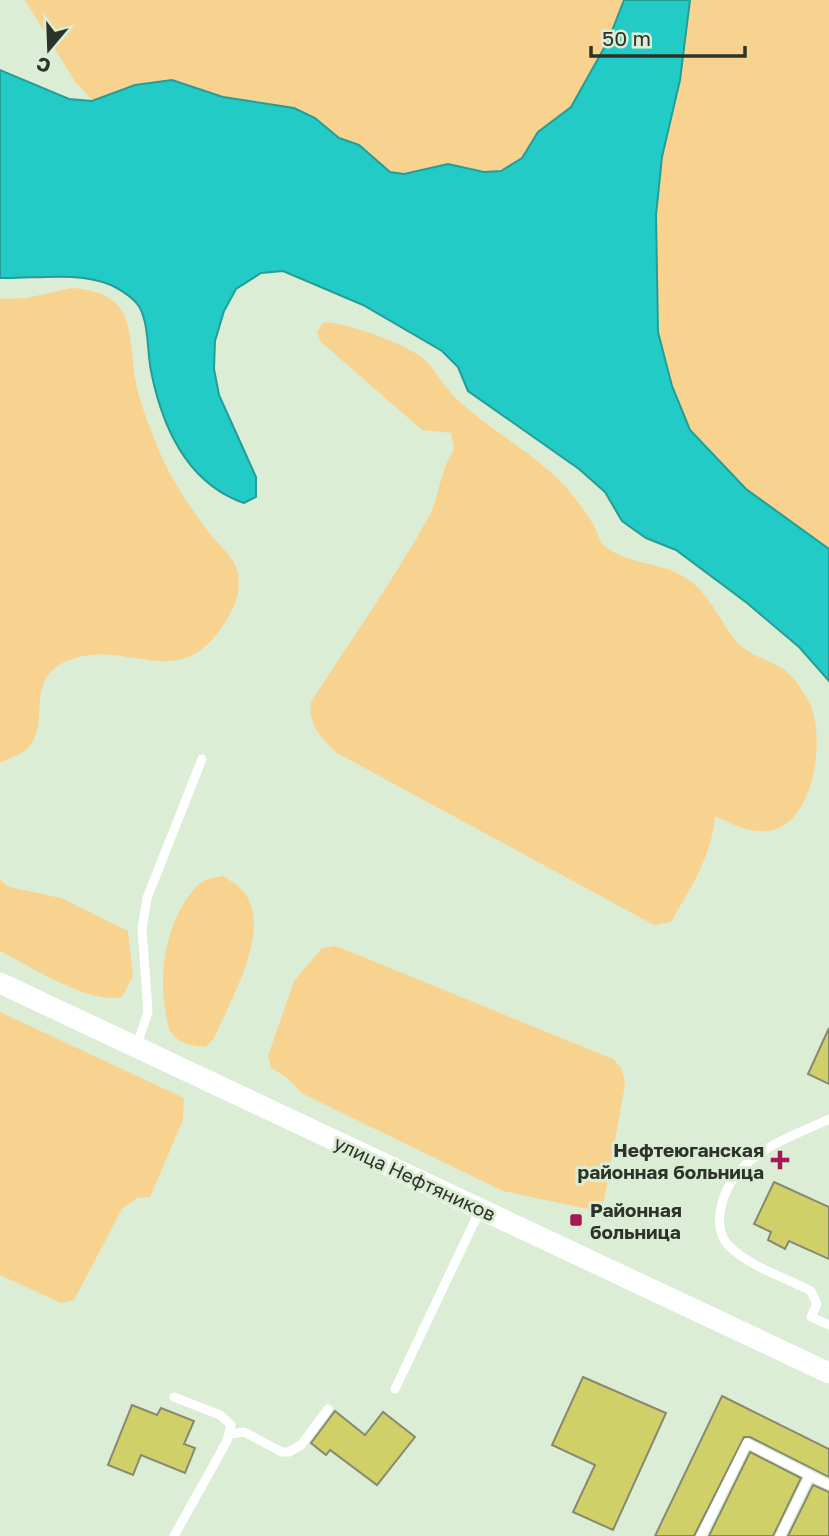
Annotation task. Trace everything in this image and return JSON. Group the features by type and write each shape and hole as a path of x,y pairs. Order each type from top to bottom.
{"street":[{"name":"улица Нефтяников","path":"0,983 829,1373"}],"lane":[{"path":"136,1047 148,1012 142,929 147,898 202,760"},
{"path":"829,1119 748,1160 728,1187 719,1217 721,1232 729,1246 741,1256 811,1291 817,1304 811,1317 829,1325"},
{"path":"395,1389 480,1209"},
{"path":"174,1397 220,1415 230,1426 230,1434 174,1536"},
{"path":"230,1434 244,1432 282,1452 289,1452 301,1445 328,1409"},
{"path":"701,1536 747,1443 829,1485"},
{"path":"780,1536 810,1475"}],"shaded area":[{"path":"25,0 624,0 608,41 571,107 538,132 522,158 501,171 484,172 448,164 404,174 390,172 359,145 339,138 315,118 259,101 223,97 172,80 135,85 93,101 74,80"},
{"path":"690,0 829,0 829,549 746,489 690,430 672,386 658,331 656,215 662,157 680,80"},
{"path":"72,288 93,291 109,298 119,307 125,318 138,391 158,448 188,504 234,563 238,572 238,593 233,608 214,637 196,653 176,660 156,661 91,655 67,661 54,669 42,690 35,738 28,748 0,763 0,299 26,298"},
{"path":"324,322 378,336 419,355 461,403 557,478 585,512 606,547 625,558 679,574 697,586 737,642 787,672 807,698 817,734 816,753 814,773 800,808 789,821 768,831 744,828 715,816 705,858 671,922 654,925 337,753 317,730 312,718 311,702 414,543 435,503 445,467 454,450 451,433 422,430 321,342 317,332"},
{"path":"223,876 239,887 251,904 254,922 247,963 239,984 214,1038 206,1047 183,1042 170,1030 163,992 164,961 177,916 194,889 204,881"},
{"path":"0,880 9,887 61,898 128,931 133,976 122,997 109,998 77,990 0,951"},
{"path":"336,946 613,1059 622,1069 625,1085 604,1201 597,1211 503,1191 303,1094 286,1077 271,1068 268,1056 294,981 322,948"},
{"path":"0,1012 184,1098 183,1120 150,1197 137,1198 122,1209 74,1300 61,1303 0,1275"}],"water":[{"path":"624,0 690,0 680,80 662,157 656,215 658,332 672,386 690,430 746,489 829,549 829,681 799,647 747,603 676,550 646,538 622,521 605,492 579,469 468,391 458,367 442,351 363,305 283,271 261,273 236,289 224,311 215,341 214,369 219,395 256,477 256,497 244,503 207,482 192,467 170,432 151,371 143,315 131,297 111,285 84,278 0,278 0,70 69,99 92,101 135,85 172,80 223,97 294,108 315,118 339,138 359,145 390,172 404,174 448,164 484,172 501,171 522,158 538,132 571,107 608,41"}],"building":[{"path":"829,1028 829,1084 808,1074"},
{"path":"774,1182 829,1207 829,1259 789,1241 785,1249 768,1240 771,1232 754,1224"},
{"path":"583,1377 666,1413 613,1530 573,1512 595,1465 552,1445"},
{"path":"722,1396 829,1449 829,1477 750,1437 744,1437 694,1536 655,1536"},
{"path":"132,1405 157,1415 161,1408 194,1421 184,1444 195,1448 185,1473 141,1455 133,1475 108,1465"},
{"path":"335,1411 365,1435 383,1412 415,1437 377,1485 330,1450 326,1455 311,1443"},
{"path":"750,1452 801,1478 773,1536 709,1536"},
{"path":"813,1485 829,1492 829,1536 788,1536"}],"place":[{"name":"Нефтеюганская районная больница","path":"780,1160"},
{"name":"Районная больница","path":"576,1220"}]}
